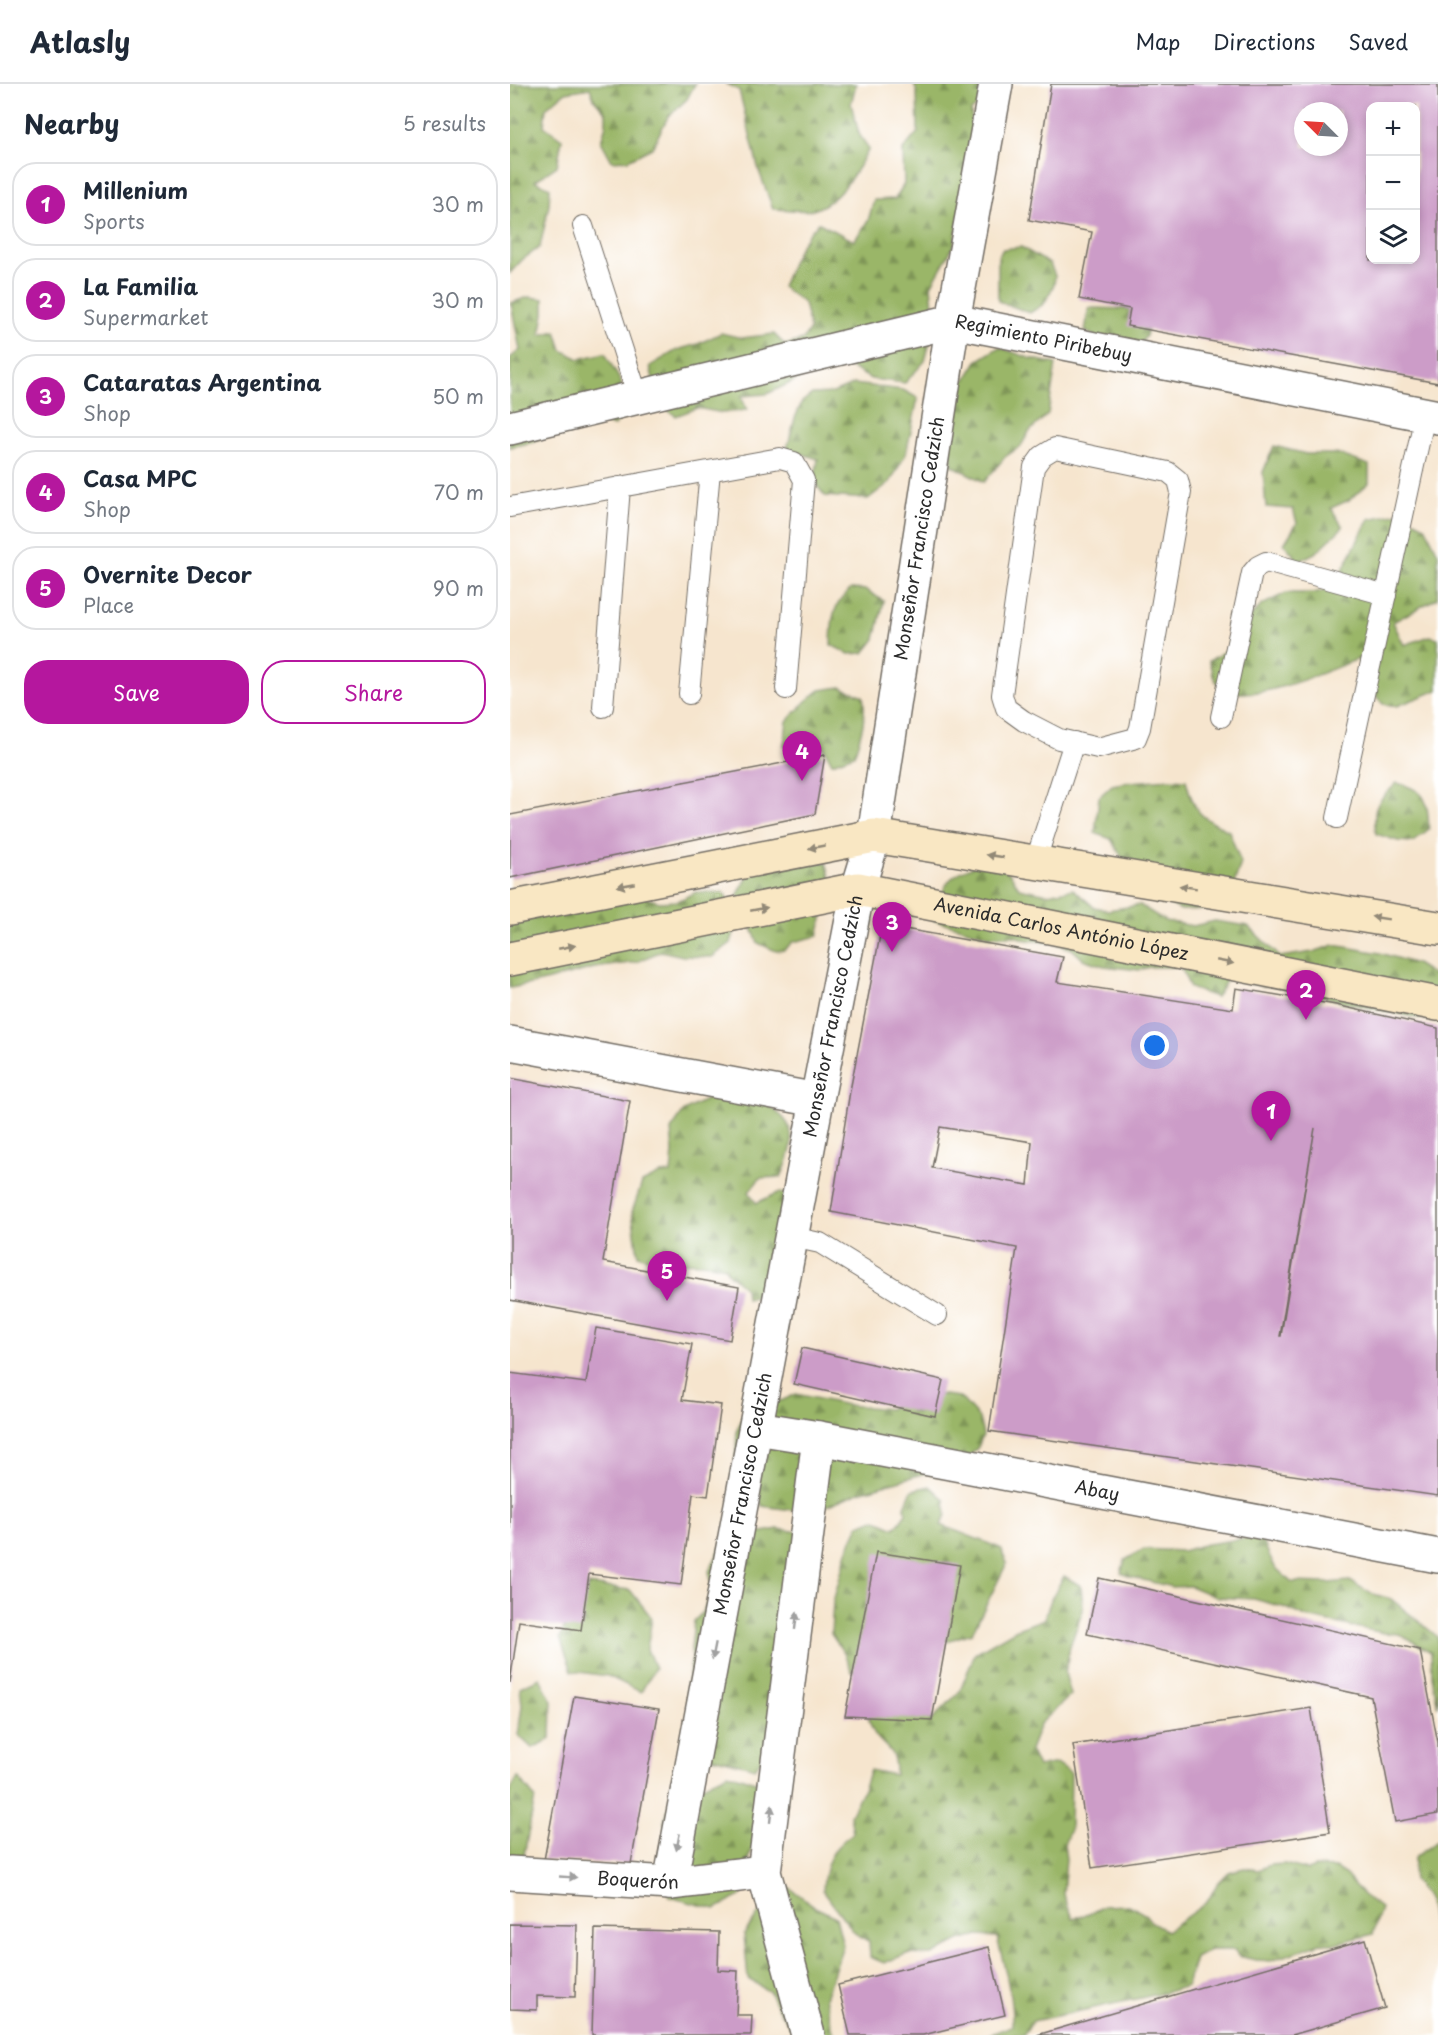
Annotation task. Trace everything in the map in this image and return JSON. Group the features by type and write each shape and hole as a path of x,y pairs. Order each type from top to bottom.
{"main road":[{"path":"510,908 874,836 1438,928"},
{"name":"Avenida Carlos António López","path":"510,959 858,889 1438,1004"}],"street":[{"name":"Monseñor Francisco Cedzich","path":"670,1883 858,889 874,836 953,321 996,84"},
{"name":"Regimiento Piribebuy","path":"510,428 953,321 1432,416"},
{"path":"510,1043 817,1100"},
{"name":"Abay","path":"757,1428 1438,1556"},
{"path":"808,2035 764,1872 819,1438"},
{"name":"Boquerón","path":"510,1873 670,1883 764,1872"}],"lane":[{"path":"583,226 638,397"},
{"path":"1337,818 1386,595 1432,416"},
{"path":"1055,448 1168,472 1178,480 1180,492 1140,728 1136,738 1098,748 1074,742 1059,739 1024,721 1006,708 1002,695 1034,467 1042,456 1055,448"},
{"path":"510,507 780,458 794,462 804,480 786,689"},
{"path":"689,694 710,471"},
{"path":"603,707 620,487"},
{"path":"1221,717 1252,573 1258,566 1266,562 1386,595"},
{"path":"1035,863 1074,742"},
{"path":"792,1237 820,1243 937,1315"}],"green space":[{"path":"510,84 695,84 687,99 668,117 652,148 628,160 612,161 601,141 606,125 606,113 594,99 590,88 566,92 546,108 544,126 562,139 557,166 535,181 550,188 549,205 540,247 522,260 510,273"},
{"path":"726,84 856,84 851,104 859,134 869,149 853,175 833,199 812,210 773,209 759,171 739,90"},
{"path":"914,84 1005,84 971,111 974,142 954,245 931,286 933,307 930,342 925,361 905,383 871,379 843,363 811,373 767,394 741,396 747,410 723,413 697,408 676,416 659,404 650,366 677,350 698,344 721,333 742,338 774,334 785,345 803,340 810,329 804,303 782,287 793,261 801,244 819,223 854,241 868,221 874,200 895,199 904,184 903,150 918,132 917,93"},
{"path":"1021,247 1050,264 1055,276 1054,285 1044,304 1030,313 998,301 998,257 1003,249"},
{"path":"528,297 544,299 540,335 556,331 562,350 579,359 605,353 621,382 625,412 615,426 588,421 559,427 534,442 510,447 510,358 520,350 511,303"},
{"path":"1089,308 1130,309 1151,318 1146,336 1131,356 1085,331"},
{"path":"999,347 1029,358 1056,364 1048,414 1029,432 1021,446 1005,457 984,482 952,465 950,439 954,391 966,379 977,361"},
{"path":"854,384 903,390 918,398 906,454 890,482 868,499 825,496 814,482 818,459 787,449 795,418 802,402 812,394 833,393"},
{"path":"1274,446 1306,454 1338,454 1369,465 1369,483 1349,500 1331,508 1343,527 1317,552 1299,561 1284,544 1297,523 1293,509 1266,507 1263,472"},
{"path":"1399,513 1425,526 1438,553 1437,598 1393,622 1404,645 1430,636 1438,638 1438,690 1397,706 1383,704 1369,688 1358,659 1311,678 1253,693 1237,693 1224,689 1217,683 1209,661 1233,646 1245,622 1262,605 1286,593 1313,593 1333,588 1369,519"},
{"path":"851,589 866,590 884,601 875,639 864,653 849,654 831,645 832,621 836,608"},
{"path":"841,687 863,696 864,719 854,755 832,763 823,746 793,753 784,746 787,721 806,701 820,690"},
{"path":"1170,779 1186,780 1192,800 1199,812 1229,831 1241,863 1229,898 1215,909 1181,910 1154,896 1134,878 1111,839 1095,833 1099,797 1112,785"},
{"path":"1397,783 1420,793 1428,811 1429,829 1413,842 1398,841 1376,834 1375,810 1377,805"},
{"path":"826,862 831,880 818,936 793,942 784,950 776,951 758,943 738,894 755,864"},
{"path":"984,862 1009,872 1019,888 1048,894 1073,889 1094,907 1108,910 1140,905 1165,921 1193,926 1215,921 1248,926 1280,957 1313,952 1334,945 1380,953 1416,964 1438,978 1438,1022 1346,1003 1292,987 1262,986 1228,978 1216,997 1190,988 1181,967 1150,967 1139,970 1104,966 1083,959 1072,949 1055,943 1027,940 1015,936 989,936 934,920 941,896 954,876"},
{"path":"620,889 659,902 678,901 696,892 724,893 738,918 731,943 712,957 683,956 661,951 637,962 594,968 510,988 510,911"},
{"path":"715,1095 748,1100 768,1106 785,1120 789,1127 792,1144 781,1177 760,1178 749,1192 756,1203 780,1192 810,1209 769,1293 746,1299 745,1288 729,1274 725,1267 714,1264 660,1261 638,1255 632,1212 642,1183 660,1174 671,1173 673,1152 671,1130 684,1111"},
{"path":"796,1394 847,1405 889,1409 909,1397 936,1394 960,1397 979,1418 983,1435 978,1447 949,1478 926,1473 859,1492 819,1509 792,1510 762,1506 758,1490 735,1466 737,1430 747,1408 772,1397 781,1401"},
{"path":"930,1486 945,1500 946,1515 941,1525 1000,1548 1007,1563 972,1633 944,1642 874,1680 852,1672 844,1653 831,1634 833,1602 847,1551 859,1525 874,1519 895,1528 906,1513 905,1506 912,1490"},
{"path":"778,1529 799,1532 768,1751 755,1768 709,1756 688,1698 687,1684 692,1658 694,1621 703,1611 709,1598 711,1585 709,1571 727,1535"},
{"path":"1247,1538 1262,1540 1275,1567 1291,1582 1350,1581 1370,1593 1391,1599 1433,1633 1438,1638 1438,1707 1432,1676 1431,1652 1399,1634 1306,1617 1283,1607 1254,1599 1216,1597 1190,1586 1172,1587 1121,1573 1125,1560 1144,1549 1182,1551 1207,1544"},
{"path":"1064,1576 1081,1586 1083,1610 1070,1646 1065,1673 1071,1695 1040,1724 1030,1750 1038,1767 1057,1763 1071,1773 1070,1829 1064,1845 1066,1859 1063,1894 1073,1918 1089,1914 1104,1906 1129,1905 1166,1931 1203,1905 1217,1884 1229,1872 1244,1868 1258,1870 1270,1865 1285,1864 1307,1870 1315,1867 1335,1868 1346,1875 1362,1894 1381,1908 1373,1934 1332,1944 1320,1943 1271,1961 1238,1956 1235,1950 1210,1950 1195,1958 1187,1986 1033,2021 1023,2035 988,2035 1012,2026 1010,1992 997,1937 977,1936 959,1941 932,1955 906,1954 884,1963 870,1957 869,1941 859,1937 853,1931 823,1891 830,1858 839,1845 853,1833 850,1815 870,1770 895,1775 893,1756 874,1733 865,1708 921,1705 931,1721 960,1691 975,1653 1017,1629 1044,1619 1052,1597"},
{"path":"589,1585 630,1590 652,1618 647,1649 655,1668 641,1692 608,1676 572,1671 560,1638 571,1612"},
{"path":"540,1678 552,1701 551,1739 532,1748 518,1735 522,1705 520,1687"},
{"path":"728,1773 756,1782 764,1803 765,1819 749,1857 747,1885 741,1896 715,1909 669,1897 669,1838 664,1822 678,1782 705,1785"},
{"path":"518,1777 535,1798 523,1860 510,1860 510,1791"},
{"path":"1438,1840 1438,1953 1428,1898 1413,1880 1414,1858"},
{"path":"790,1888 817,1908 836,1917 843,1945 825,1998 834,2035 796,2035 777,2008 770,1992 748,1979 744,1934 776,1890"}],"building":[{"path":"1051,84 1438,84 1438,383 1127,326 1130,309 1079,299 1092,232 1029,220"},
{"path":"825,755 815,814 510,878 510,815"},
{"path":"882,925 1063,957 1057,982 1233,1009 1236,988 1336,1005 1438,1028 1438,1496 989,1431 1017,1248 831,1212 850,1091","holes":["940,1127 1032,1142 1028,1185 932,1168","1315,1128 1281,1336 1280,1336 1298,1228"]},
{"path":"510,1078 630,1101 603,1262 739,1287 730,1340 510,1300"},
{"path":"596,1328 692,1344 682,1400 721,1405 708,1496 693,1494 681,1585 589,1574 581,1630 519,1621 510,1683 510,1373 586,1383"},
{"path":"802,1348 943,1380 935,1416 794,1384"},
{"path":"876,1552 960,1565 932,1720 845,1716"},
{"path":"1099,1578 1420,1650 1438,1743 1438,1814 1395,1822 1371,1697 1087,1634"},
{"path":"574,1696 659,1709 631,1864 544,1860"},
{"path":"1311,1708 1330,1832 1092,1868 1073,1745"},
{"path":"510,1924 577,1925 575,1997 537,1996 537,2010 510,2009"},
{"path":"595,1929 719,1932 718,1970 738,1971 736,2015 752,2015 751,2035 592,2035"},
{"path":"1365,1939 1385,2008 1292,2035 1037,2035"},
{"path":"989,1947 1005,2015 923,2035 850,2035 838,1985"}],"place":[{"name":"Casa MPC","path":"802,781"},
{"name":"Cataratas Argentina","path":"892,952"},
{"name":"La Familia","path":"1306,1020"},
{"name":"Millenium","path":"1271,1141"},
{"name":"Overnite Decor","path":"667,1301"}]}
